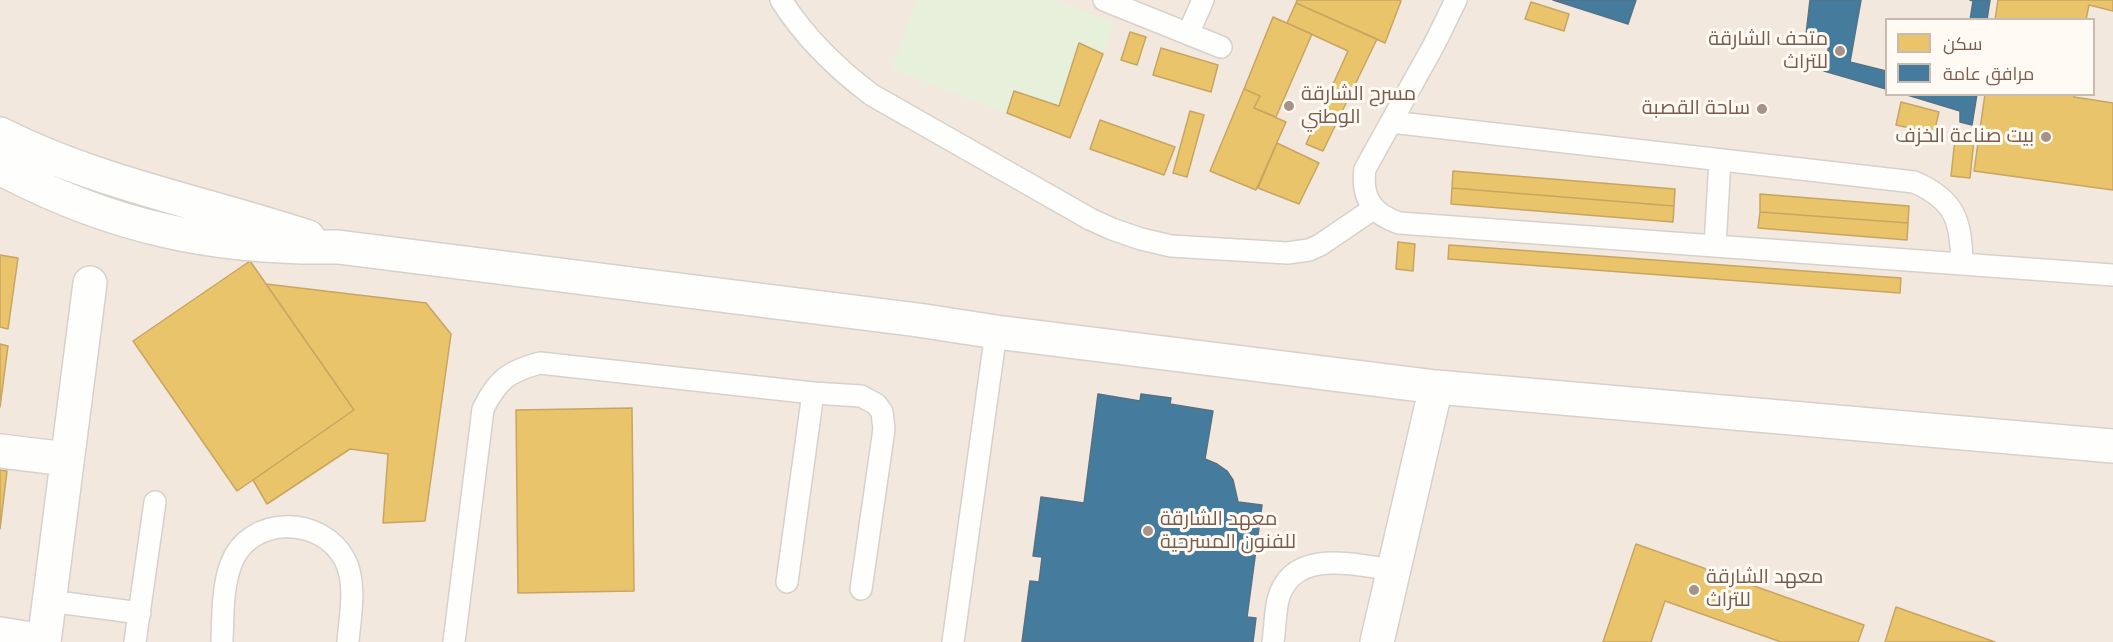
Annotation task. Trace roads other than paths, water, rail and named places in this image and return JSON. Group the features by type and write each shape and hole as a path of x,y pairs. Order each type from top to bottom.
{"street":[{"path":"0,134 62,162 109,179 338,247"},
{"path":"0,168 71,202 114,218 158,230 248,245 293,248 338,247 1436,387 2113,446"},
{"path":"0,634 44,641 90,283"},
{"path":"1377,642 1436,387"},
{"path":"0,451 67,459"}],"lane":[{"path":"781,0 823,54 872,94 1112,229 1171,246 1287,254 1309,250 1320,245 1373,209"},
{"path":"1104,0 1221,47"},
{"path":"1188,34 1203,0"},
{"path":"1456,0 1365,169 1363,181 1366,196 1373,209 1385,219 1399,223 2113,275"},
{"path":"1391,122 1914,182 1931,189 1946,202 1956,219 1961,234 1962,264"},
{"path":"1715,246 1720,160"},
{"path":"953,642 996,332"},
{"path":"454,642 483,409 491,391 504,378 521,368 540,363 559,363 813,393 861,396 869,399 882,412 884,420 861,589"},
{"path":"787,582 813,393"},
{"path":"135,642 156,502"},
{"path":"222,642 225,585 231,562 245,543 264,530 287,525 310,530 330,541 345,560 352,582 348,642"},
{"path":"1273,642 1278,599 1284,587 1301,569 1326,562 1394,570"},
{"path":"49,601 140,613"}],"place":[{"name":"متحف الشارقة للتراث","path":"1840,51"},
{"name":"مسرح الشارقة الوطني","path":"1289,106"},
{"name":"ساحة القصبة","path":"1762,109"},
{"name":"بيت صناعة الخزف","path":"2046,137"},
{"name":"معهد الشارقة للفنون المسرحية","path":"1148,531"},
{"name":"معهد الشارقة للتراث","path":"1694,590"}]}
